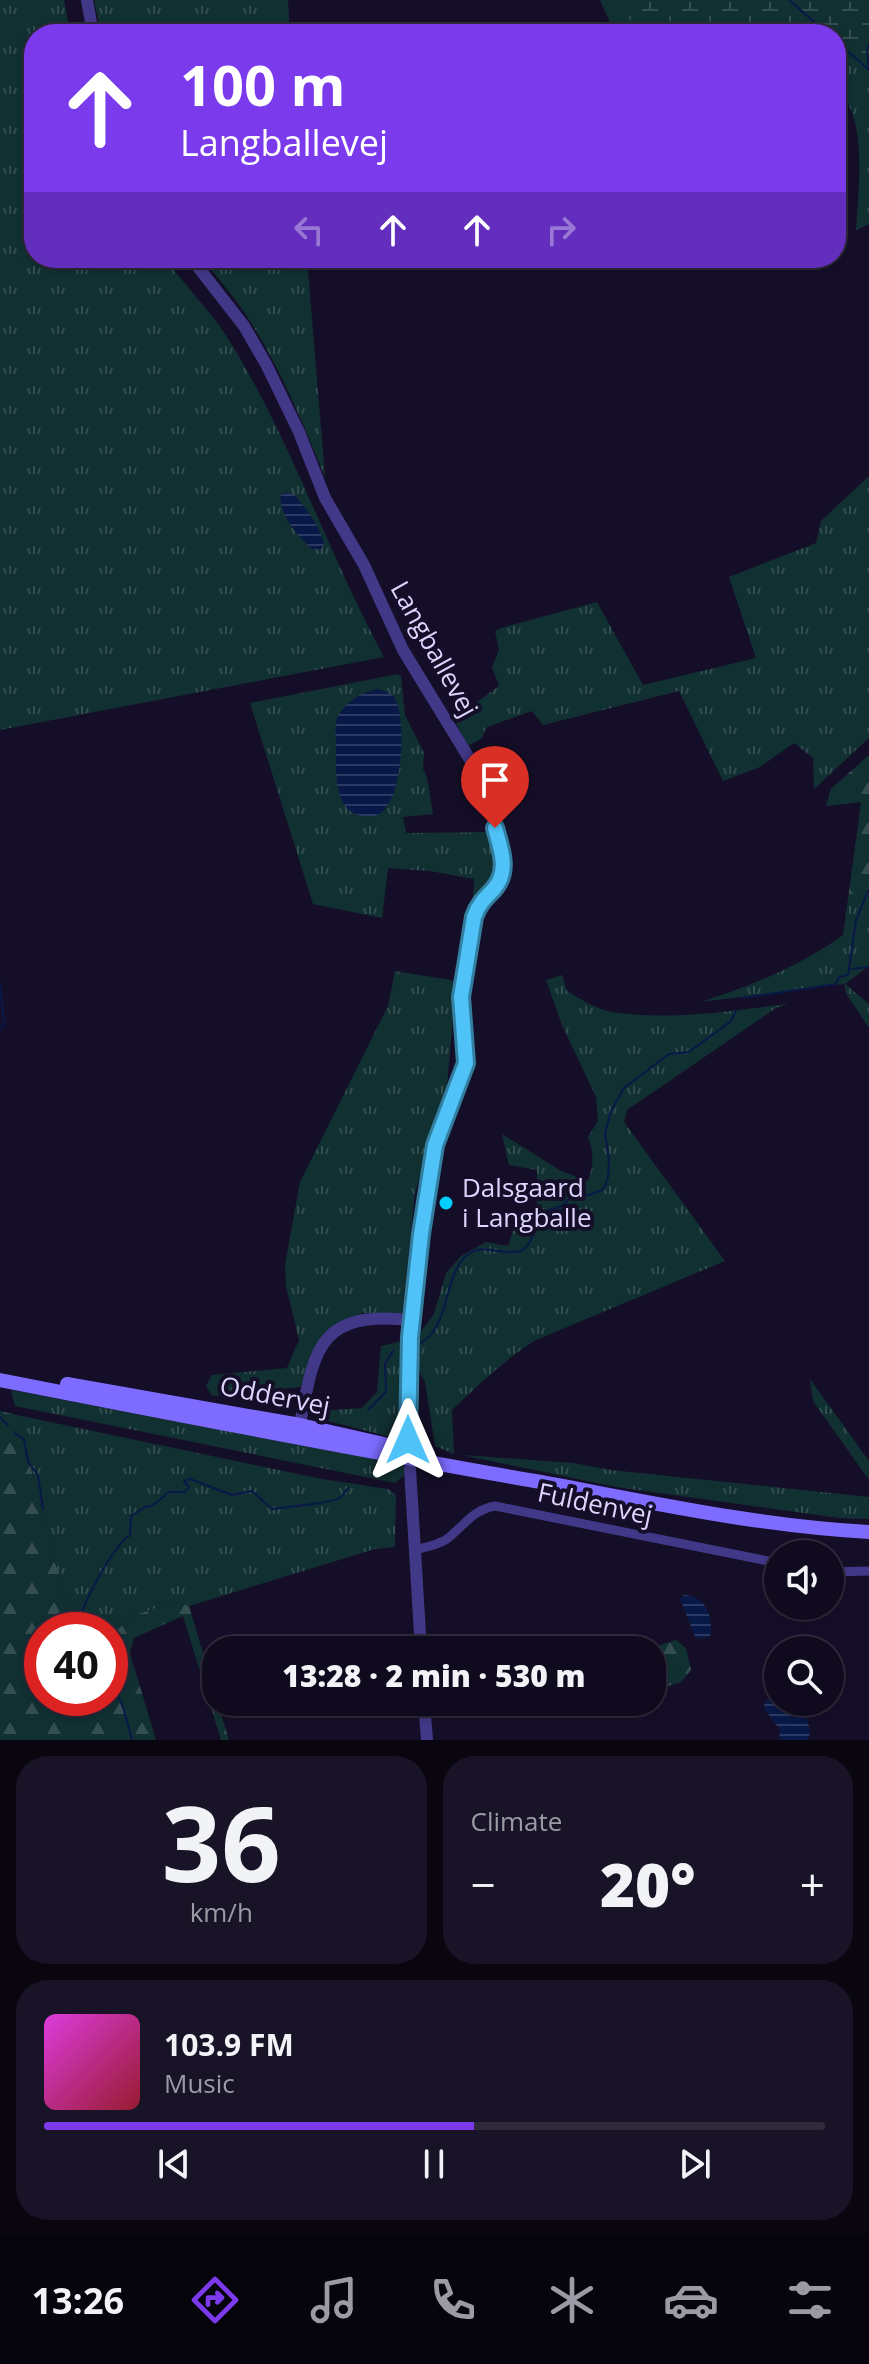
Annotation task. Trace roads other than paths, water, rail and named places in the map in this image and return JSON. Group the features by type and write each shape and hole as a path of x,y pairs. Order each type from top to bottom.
{"main road":[{"name":"Oddervej","path":"0,1373 172,1400 299,1431 537,1481 764,1522 869,1532"},
{"name":"Oddervej","path":"0,1380 299,1431"}],"street":[{"path":"87,0 91,24"},
{"name":"Langballevej","path":"199,268 244,326 266,364 299,432 325,498 364,565 403,650 472,763 488,800 503,856 502,878 479,904 474,917 461,997 466,1063 435,1145 411,1320"},
{"path":"299,1431 320,1347 330,1334 343,1325 381,1316 411,1320 407,1379 408,1440"},
{"path":"410,1469 420,1636"},
{"name":"Fuldenvej","path":"415,1550 447,1539 472,1515 495,1506 764,1560"},
{"path":"844,1572 869,1571"},
{"path":"425,1716 427,1740"}],"water":[{"path":"283,493 294,494 312,517 324,544 321,549 312,549 291,526 281,504 280,496"},
{"path":"378,689 394,697 398,708 401,723 400,762 397,782 384,811 374,816 360,816 350,811 339,793 336,723 350,702"},
{"path":"684,1595 698,1599 707,1609 711,1622 710,1637 696,1639 680,1599"},
{"path":"770,1716 804,1716 810,1729 808,1740 779,1740 780,1730"}],"waterway":[{"path":"789,0 817,24"},
{"path":"869,45 869,70"},
{"path":"846,50 869,70"},
{"path":"743,998 836,984 839,977 848,975 856,920 869,889"},
{"path":"850,969 869,967"},
{"path":"0,984 4,1023 0,1030"},
{"path":"419,1344 437,1326 455,1273 470,1253 481,1250 520,1251 528,1245 547,1211 563,1205 573,1194 589,1195 604,1189 609,1159 605,1133 611,1111 624,1088 669,1054 689,1052 731,1021 736,1010"},
{"path":"368,1410 386,1392 385,1364 393,1351"},
{"path":"0,1417 8,1425"},
{"path":"15,1433 24,1440 28,1462 38,1475 43,1509"},
{"path":"82,1612 114,1552 130,1535 131,1516 152,1506 169,1492 185,1492 189,1487 184,1481 190,1479 232,1495 252,1491 272,1509 336,1500 348,1488"},
{"path":"126,1716 132,1740"}],"place":[{"name":"Dalsgaard i Langballe","path":"446,1203"}]}
